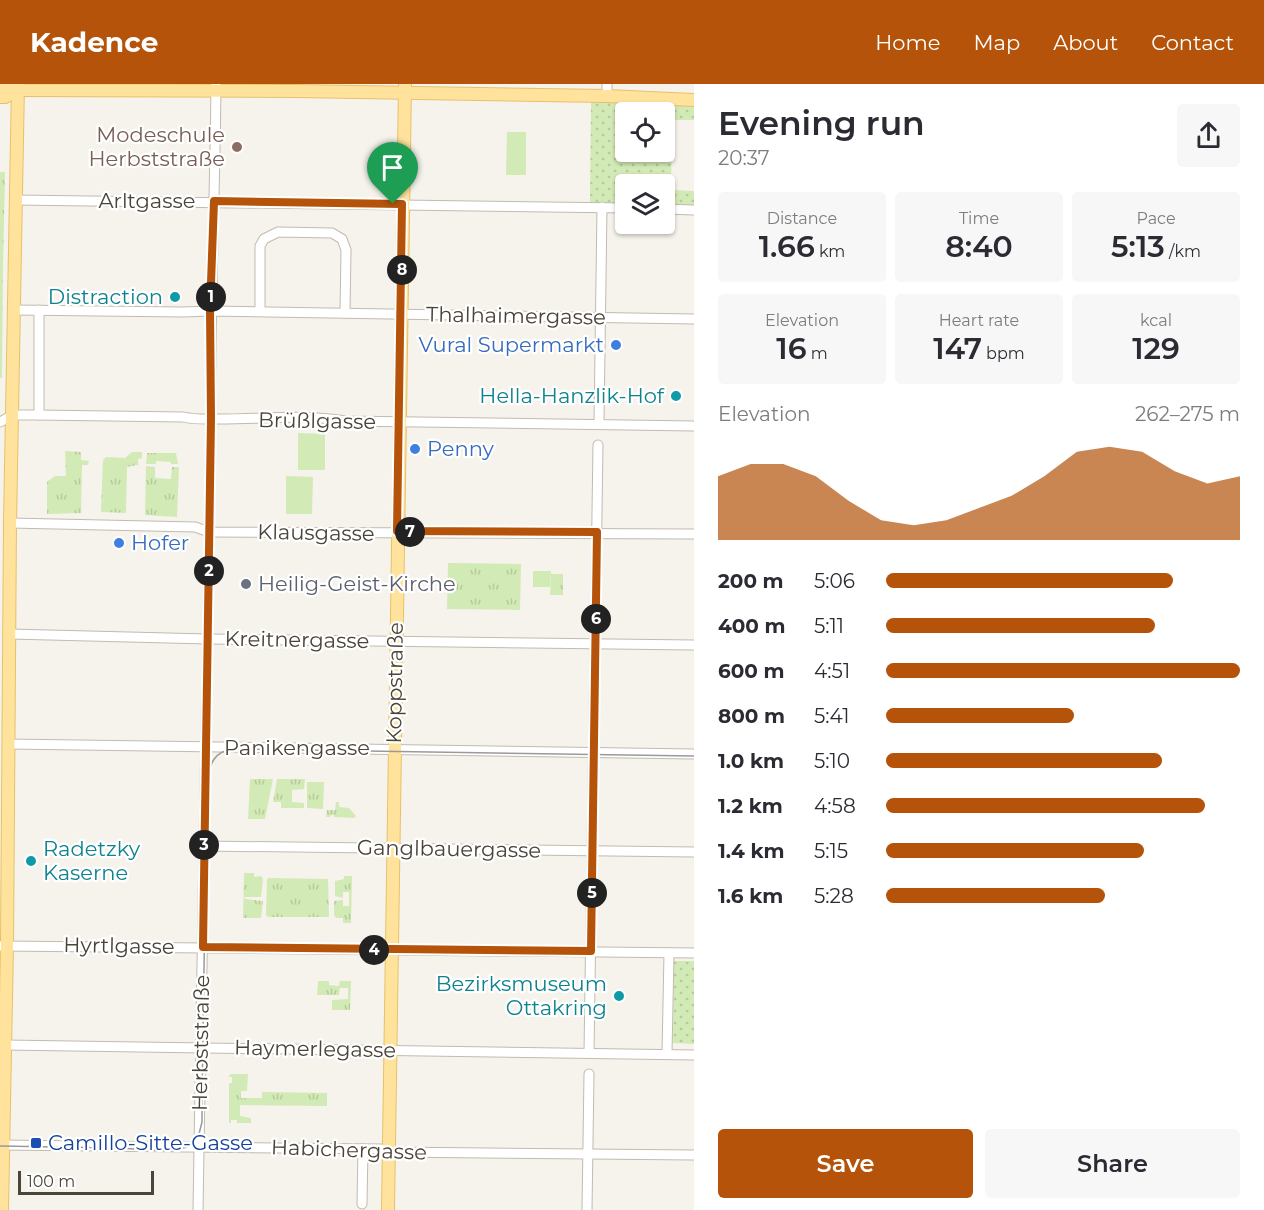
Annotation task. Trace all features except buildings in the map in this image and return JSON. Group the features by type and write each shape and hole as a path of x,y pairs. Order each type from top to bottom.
{"main road":[{"path":"0,86 607,90 694,100"},
{"path":"0,97 6,97 18,87"},
{"path":"2,1210 5,1045 4,843 8,744 18,87"},
{"name":"Koppstraße","path":"388,1210 405,89"}],"street":[{"name":"Herbststraße","path":"198,1210 211,419 210,310 216,88"},
{"name":"Arltgasse","path":"16,200 615,208"},
{"path":"599,423 602,207"},
{"path":"675,209 694,210"},
{"path":"260,311 261,246 264,239 278,232 333,233 342,239 346,250 345,313"},
{"name":"Thalhaimergasse","path":"14,310 183,312 210,310 694,319"},
{"path":"39,310 39,415"},
{"path":"0,422 13,415"},
{"name":"Brüßlgasse","path":"13,415 183,417 198,420 264,420 280,417 399,422 694,426"},
{"path":"589,1053 598,445"},
{"name":"Klausgasse","path":"10,523 195,527 209,532 694,534"},
{"name":"Kreitnergasse","path":"9,634 208,639 694,645"},
{"name":"Panikengasse","path":"8,744 694,754"},
{"name":"Ganglbauergasse","path":"204,846 694,852"},
{"name":"Hyrtlgasse","path":"4,946 694,953"},
{"path":"667,1054 669,953"},
{"name":"Haymerlegasse","path":"5,1045 694,1055"},
{"path":"587,1210 589,1074"},
{"name":"Habichergasse","path":"2,1145 199,1146 381,1149 389,1152 694,1155"},
{"path":"362,1204 363,1149"}],"green space":[{"path":"607,96 694,99 694,120 675,120 675,102 615,102 615,162 671,162 671,174 615,174 615,208 590,203 591,102"},
{"path":"507,132 526,132 526,175 506,175"},
{"path":"0,172 5,172 3,267 0,267"},
{"path":"675,190 694,191 694,210 675,209"},
{"path":"0,267 3,267 2,378 0,378"},
{"path":"298,433 325,434 325,470 298,470"},
{"path":"65,451 81,452 81,460 89,461 88,465 82,465 81,513 47,514 47,482 55,476 66,476"},
{"path":"132,452 142,452 142,458 138,459 138,465 127,467 126,513 101,512 103,460 106,457 125,458"},
{"path":"147,453 176,453 178,464 156,461 156,464 146,464"},
{"path":"146,466 155,467 155,478 171,479 172,467 179,467 177,517 145,515"},
{"path":"286,476 313,477 312,514 286,514"},
{"path":"448,563 521,564 520,610 447,609"},
{"path":"533,571 551,571 550,587 533,587"},
{"path":"551,574 563,574 563,595 550,595"},
{"path":"250,779 273,779 265,819 248,819"},
{"path":"277,779 305,779 304,789 292,790 292,802 304,803 304,808 281,808 281,802 273,802"},
{"path":"307,782 324,782 323,809 307,808"},
{"path":"336,802 339,802 339,807 349,808 356,816 354,818 334,817 334,815 326,817 327,810 335,810"},
{"path":"244,873 254,873 254,877 261,876 263,879 261,897 244,897 263,901 261,918 243,918"},
{"path":"344,876 352,876 351,923 343,923 343,918 336,918 334,915 334,901 343,900 343,906 349,906 349,892 343,892 343,898 335,896 335,881 344,879"},
{"path":"267,879 328,879 329,917 268,917 266,915"},
{"path":"674,961 694,961 694,1044 673,1043"},
{"path":"318,981 329,981 329,985 339,986 340,981 351,981 350,1010 332,1010 332,1000 348,999 348,988 340,988 339,995 317,995"},
{"path":"231,1074 248,1074 247,1091 241,1091 241,1098 262,1098 262,1092 327,1093 327,1106 240,1105 240,1116 251,1118 251,1123 237,1123 237,1120 231,1120 229,1123 229,1083 232,1083 232,1077 228,1077"}],"tram line":[{"path":"0,1146 175,1151 189,1146 199,1134 202,1122 207,777 212,762 226,750 694,756"}],"place":[{"name":"Modeschule Herbststraße","path":"237,147"},
{"name":"Distraction","path":"175,297"},
{"name":"Vural Supermarkt","path":"616,345"},
{"name":"Hella-Hanzlik-Hof","path":"676,396"},
{"name":"Penny","path":"415,449"},
{"name":"Hofer","path":"119,543"},
{"name":"Heilig-Geist-Kirche","path":"246,584"},
{"name":"Radetzky Kaserne","path":"31,861"},
{"name":"Bezirksmuseum Ottakring","path":"619,996"},
{"name":"Camillo-Sitte-Gasse","path":"36,1143"}],"route":[{"path":"214,201 393,204 402,204 397,531 597,532 591,951 203,947 211,419 210,310 214,201"}]}
